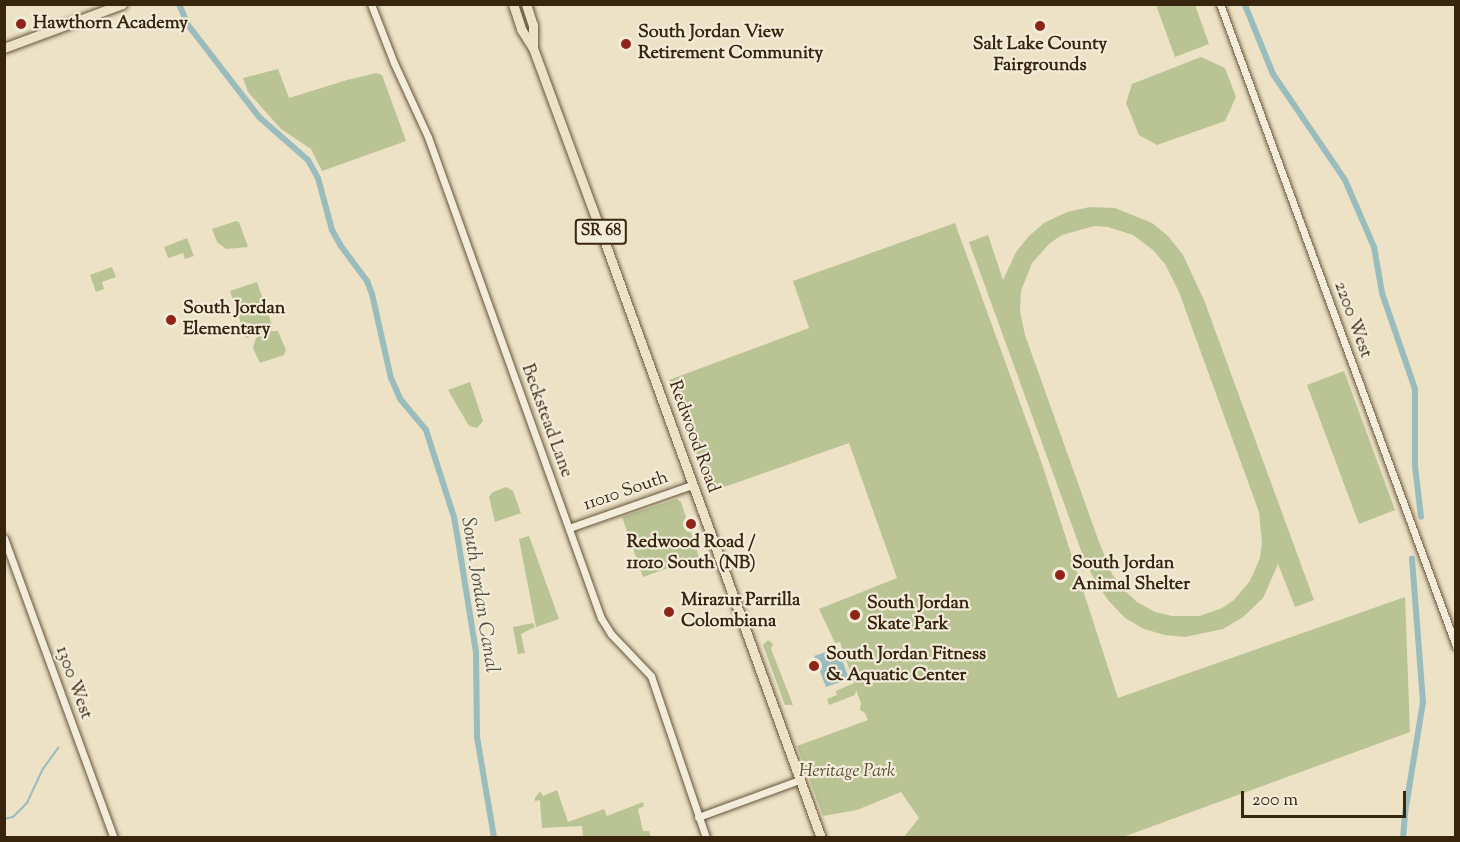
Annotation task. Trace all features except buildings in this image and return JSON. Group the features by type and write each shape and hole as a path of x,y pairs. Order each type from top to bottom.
{"main road":[{"path":"4,48 122,4"},
{"name":"Redwood Road","path":"513,4 521,30 533,48 820,837"},
{"name":"Redwood Road","path":"526,4 533,25 533,48"}],"street":[{"name":"Beckstead Lane","path":"371,4 394,63 428,137 602,618 611,634 651,676 706,837"},
{"name":"2200 West","path":"1220,4 1455,646"},
{"name":"11010 South","path":"569,528 692,485"},
{"name":"1300 West","path":"4,538 114,837"},
{"path":"698,817 800,780"}],"green space":[{"path":"1156,5 1195,5 1209,44 1175,57"},
{"path":"1201,57 1225,68 1236,97 1225,121 1157,145 1139,135 1126,103 1132,84"},
{"path":"278,69 289,98 347,80 376,73 382,75 406,141 322,171 311,149 281,129 248,92 243,78"},
{"path":"1090,207 1115,208 1152,223 1168,236 1183,255 1204,300 1314,600 1295,607 1278,564 1263,598 1243,617 1223,629 1185,637 1165,635 1144,629 1125,618 1108,600 1096,582 1086,564 969,242 988,235 1003,280 1016,252 1029,236 1044,223 1067,212","holes":["1094,226 1108,227 1133,235 1153,250 1165,264 1179,292 1259,512 1262,542 1260,558 1250,581 1234,600 1222,608 1200,616 1172,616 1155,612 1137,602 1121,587 1112,574 1025,335 1020,311 1021,291 1032,263 1050,243 1062,235"]},
{"path":"239,222 248,247 226,249 217,242 212,229"},
{"name":"Heritage Park","path":"955,223 1041,461 1118,698 1405,597 1410,732 1123,837 904,837 919,818 901,792 857,810 823,816 797,746 868,720 865,713 860,710 861,703 856,690 855,695 829,705 827,699 837,695 836,691 854,683 840,642 835,643 819,609 897,578 849,443 710,492 669,380 809,328 793,281"},
{"path":"187,238 194,256 185,259 183,253 168,258 164,247"},
{"path":"112,267 116,277 102,282 104,289 96,292 90,275"},
{"path":"257,282 273,328 266,331 278,331 286,350 284,355 260,363 253,348 256,338 265,331 246,338 230,291"},
{"path":"1344,371 1395,510 1359,524 1307,385"},
{"path":"470,382 483,421 477,428 469,426 448,390"},
{"path":"506,487 513,491 521,513 495,522 489,497 493,492"},
{"path":"677,499 681,502 699,557 643,577 622,517"},
{"path":"529,536 559,619 536,627 519,539"},
{"path":"533,623 535,627 521,634 525,653 518,654 513,627"},
{"path":"768,640 773,644 771,649 793,705 785,705 763,645"},
{"path":"557,790 568,822 604,809 607,816 643,802 644,806 638,809 643,831 649,831 651,837 583,837 582,826 542,828 540,800 535,801 535,798 540,791 543,796"}],"water":[{"path":"838,648 849,679 826,687 814,656"}],"waterway":[{"name":"South Jordan Canal","path":"179,4 188,25 259,117 308,160 318,178 332,230 367,281 372,294 391,378 401,400 426,430 454,517 458,540 476,653 477,737 494,838"},
{"path":"1245,5 1273,74 1345,180 1374,247 1382,293 1415,389 1415,466 1421,517"},
{"path":"1403,838 1423,702 1412,558"},
{"path":"4,819 13,817 27,803 43,769 58,748"}],"place":[{"name":"Hawthorn Academy","path":"21,24"},
{"name":"Salt Lake County Fairgrounds","path":"1040,26"},
{"name":"South Jordan View Retirement Community","path":"626,44"},
{"name":"South Jordan Elementary","path":"171,320"},
{"name":"Redwood Road / 11010 South (NB)","path":"691,524"},
{"name":"South Jordan Animal Shelter","path":"1060,575"},
{"name":"Mirazur Parrilla Colombiana","path":"669,612"},
{"name":"South Jordan Skate Park","path":"855,615"},
{"name":"South Jordan Fitness & Aquatic Center","path":"814,666"}]}
